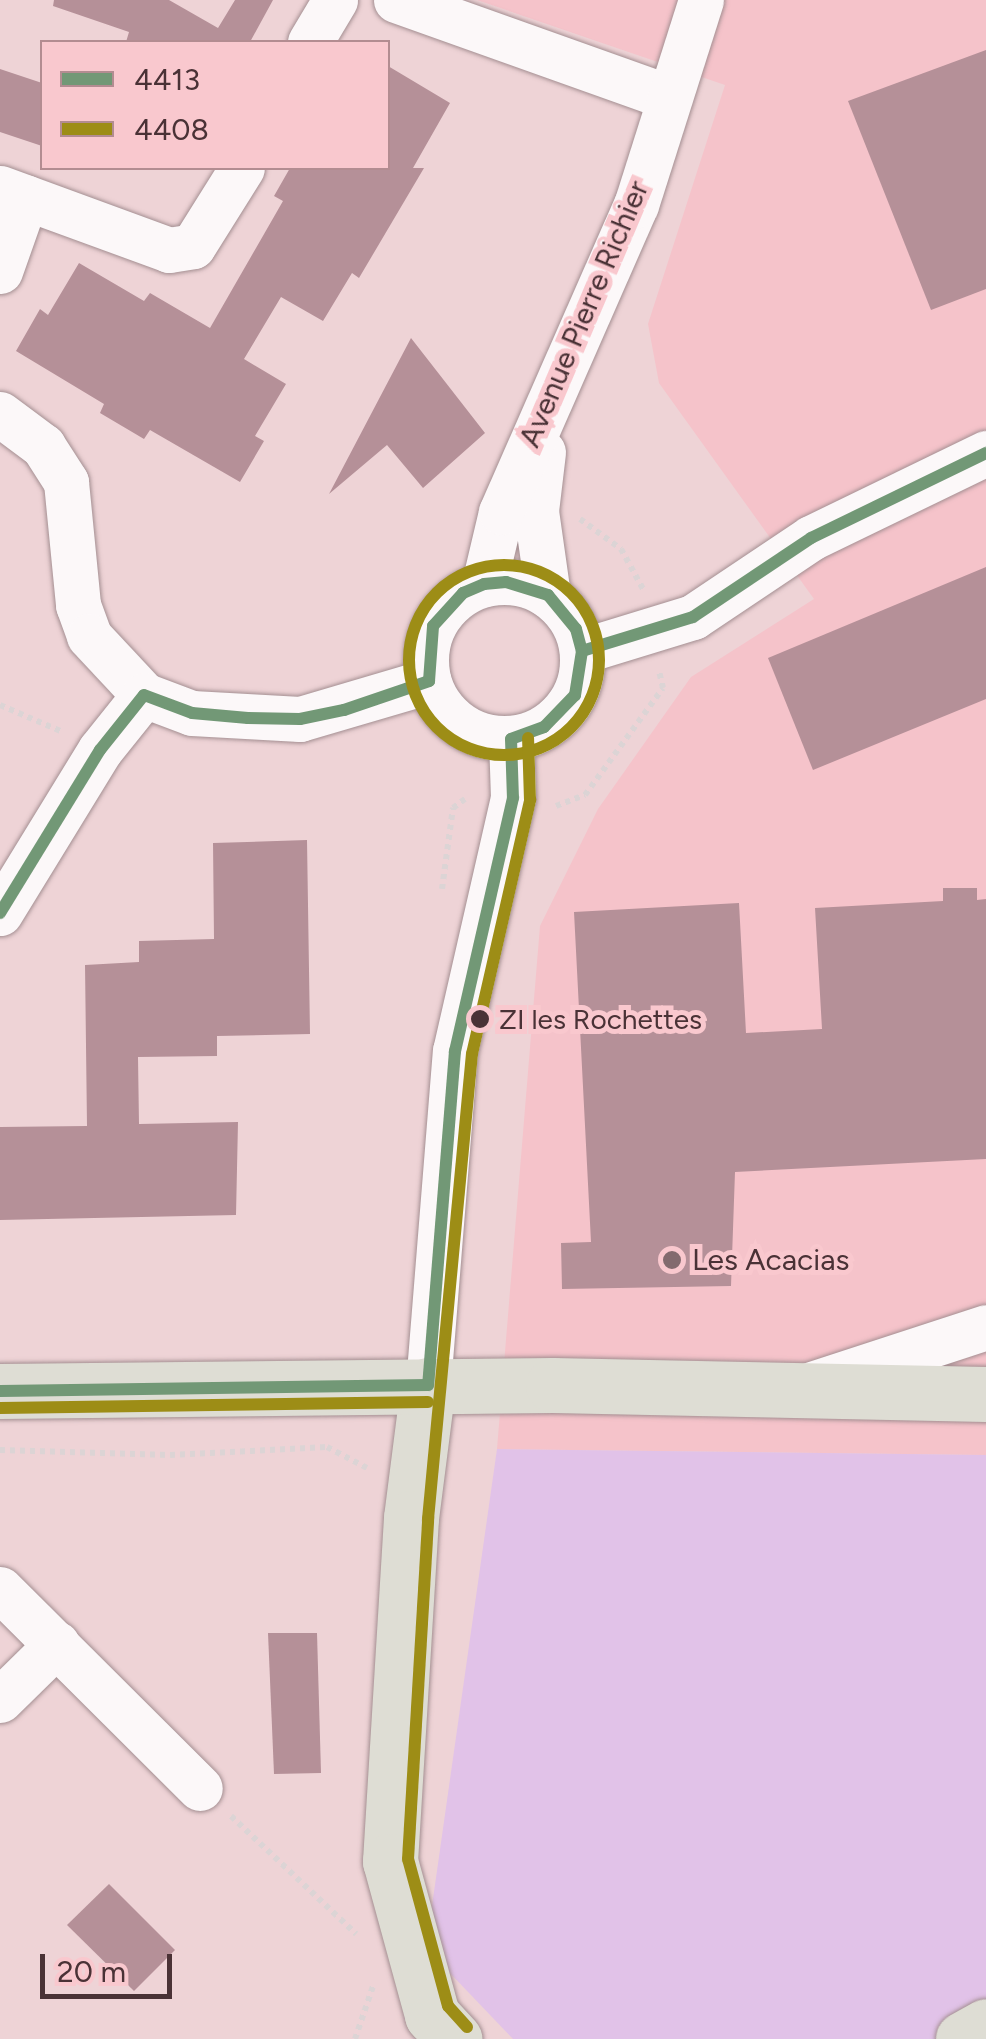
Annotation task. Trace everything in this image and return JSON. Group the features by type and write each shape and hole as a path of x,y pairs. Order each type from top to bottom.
{"main road":[{"path":"428,1385 412,1518 390,1862 432,2014 454,2039"},
{"path":"0,1391 428,1385 806,1386 986,1394"},
{"path":"963,2039 986,2026"}],"street":[{"path":"311,40 335,0"},
{"path":"396,0 668,97"},
{"name":"Avenue Pierre Richier","path":"484,584 501,512 636,204 701,0"},
{"path":"0,271 13,192 169,250 193,246 241,170"},
{"path":"548,595 536,511 554,396"},
{"path":"0,414 43,446 66,482 78,606 89,636 144,695 192,713 300,720 428,681"},
{"path":"582,651 692,617 810,538 986,453"},
{"path":"484,584 528,585 548,595 564,610 582,651 574,694 562,713 511,739 460,725 428,681 433,626 446,607 484,584"},
{"path":"0,913 100,750 144,695"},
{"path":"428,1385 456,1051 513,798 511,739"},
{"path":"806,1386 986,1327"},
{"path":"0,1589 200,1788"},
{"path":"0,1700 57,1644"}],"path":[{"path":"0,705 100,750"},
{"path":"0,1450 170,1454 326,1447 358,1458 371,1472"},
{"path":"200,1788 368,1946"}],"shaded area":[{"path":"477,0 986,0 986,1455 497,1449 540,926 598,809 691,677 814,599 659,383 648,324 725,85"},
{"path":"497,1449 986,1455 986,2039 513,2039 426,1948"}],"building":[{"path":"54,0 169,0 218,28 235,0 273,0 251,40 127,40 129,32 53,6"},
{"path":"986,50 986,289 931,310 848,101"},
{"path":"390,67 450,103 413,168 424,168 359,278 352,273 323,321 281,297 244,359 286,384 255,436 264,441 240,482 150,430 144,439 100,413 104,404 16,351 40,309 48,315 79,263 144,301 150,293 210,328 283,201 274,196 289,170 390,170"},
{"path":"0,69 40,82 40,145 0,132"},
{"path":"411,338 485,433 423,488 387,445 329,494"},
{"path":"986,567 986,699 813,770 768,658"},
{"path":"307,840 310,1034 217,1036 217,1056 138,1057 139,1124 238,1122 236,1215 0,1220 0,1127 87,1126 85,965 139,962 139,941 214,939 213,843"},
{"path":"943,888 977,888 977,900 986,899 986,1159 735,1172 731,1286 562,1289 561,1243 591,1242 574,912 739,903 746,1033 822,1029 815,908 943,901"},
{"path":"268,1633 317,1633 321,1773 274,1774"},
{"path":"109,1884 175,1950 134,1991 67,1925"}],"transit line":[{"name":"4413","path":"582,651 693,617 811,538 986,453"},
{"name":"4408","path":"504,565 540,572 571,593 592,624 599,660 592,696 571,727 540,748 504,755 468,748 437,727 416,696 409,660 416,624 437,593 468,572 504,565"},
{"name":"4413","path":"0,913 100,750 144,695 192,713 248,718 300,719 344,710 429,681 433,626 463,593 484,584 506,582 548,595 576,629 582,651 575,695 544,727 511,739 513,798 455,1051 428,1385 0,1391"},
{"name":"4408","path":"467,2027 448,2006 408,1859 428,1519 472,1054 530,800 528,738"},
{"name":"4408","path":"0,1408 428,1402"}],"place":[{"name":"ZI les Rochettes","path":"480,1019"},
{"name":"Les Acacias","path":"672,1260"}]}
